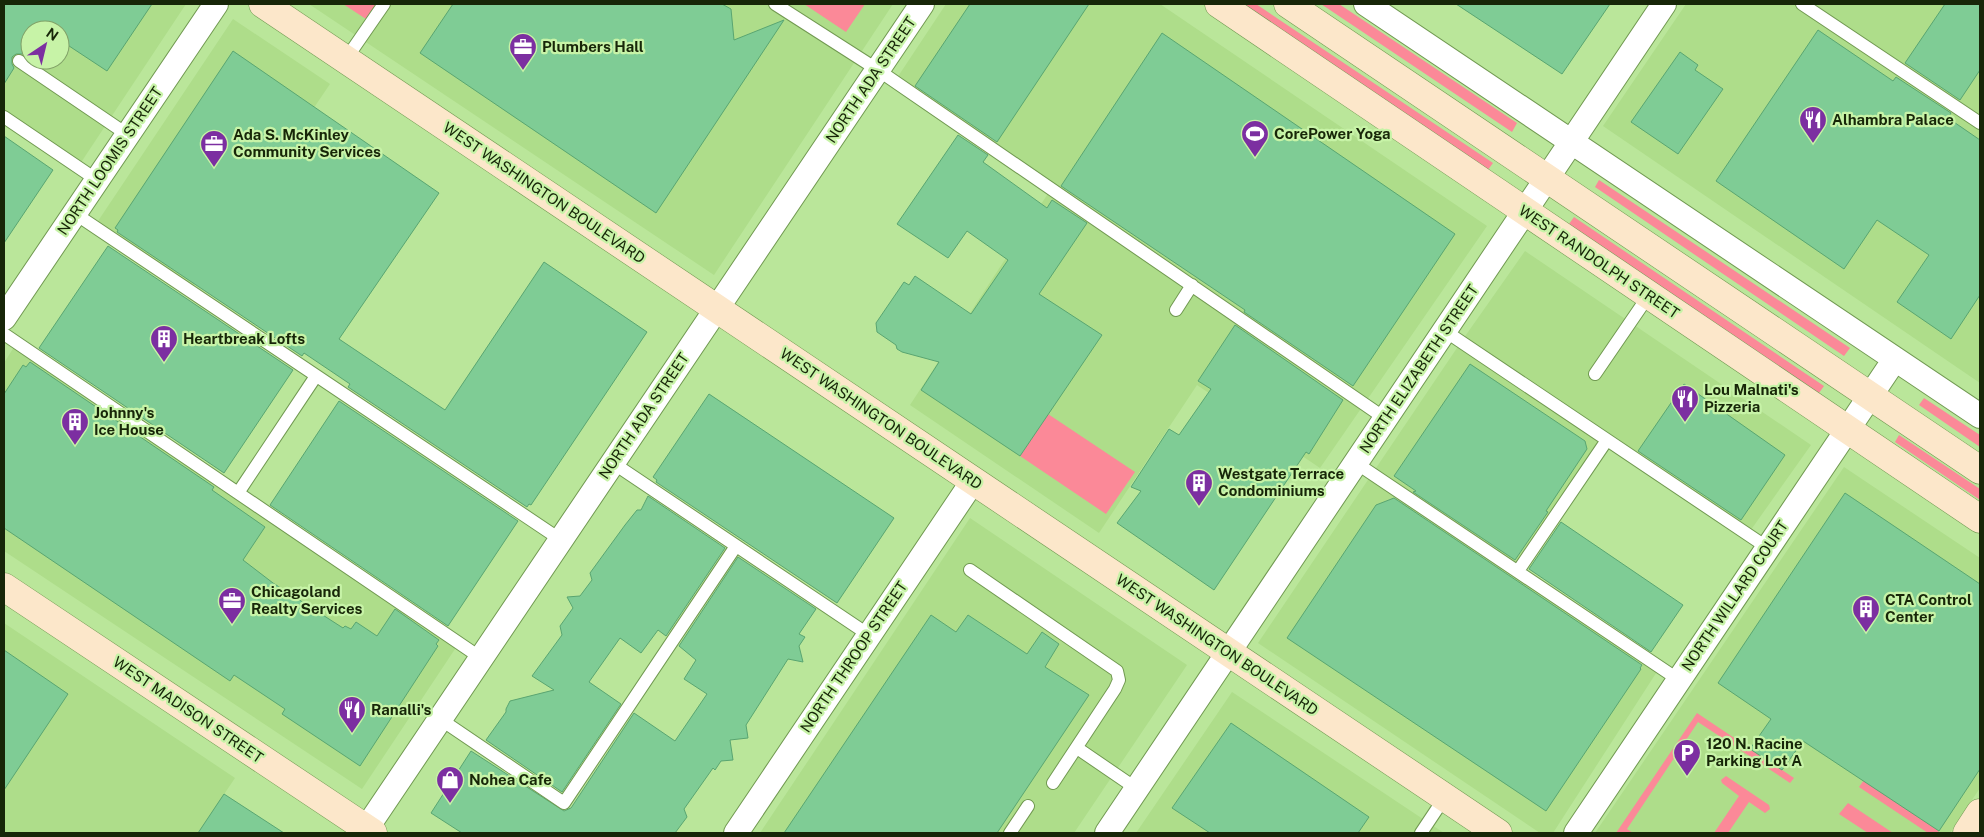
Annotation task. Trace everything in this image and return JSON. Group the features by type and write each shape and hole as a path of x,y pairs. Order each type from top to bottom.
{"street":[{"name":"NORTH LOOMIS STREET","path":"4,318 216,4"},
{"name":"WEST WASHINGTON BOULEVARD","path":"263,4 1498,833"},
{"name":"NORTH ADA STREET","path":"370,831 440,719 922,4"},
{"name":"WEST RANDOLPH STREET","path":"1219,4 1980,519"},
{"path":"1288,4 1980,470"},
{"path":"1366,4 1980,416"},
{"name":"NORTH ELIZABETH STREET","path":"1107,833 1664,4"},
{"name":"NORTH WILLARD COURT","path":"1576,833 1895,359"},
{"name":"NORTH THROOP STREET","path":"736,833 973,481"},
{"name":"WEST MADISON STREET","path":"4,587 370,831"},
{"path":"1967,833 1980,813"}],"lane":[{"path":"346,59 384,4"},
{"path":"775,4 878,70 1386,419"},
{"path":"1802,4 1980,123"},
{"path":"19,61 128,135"},
{"path":"4,117 97,180"},
{"path":"74,213 561,540"},
{"path":"1176,310 1192,285"},
{"path":"1595,374 1649,295"},
{"path":"1445,331 1768,548"},
{"path":"4,334 481,658"},
{"path":"238,493 316,376"},
{"path":"1518,571 1608,440"},
{"path":"613,462 869,635"},
{"path":"1356,462 1679,680"},
{"path":"440,719 564,803 736,546"},
{"path":"970,570 1117,671 1119,680 1115,689 1053,782"},
{"path":"1076,748 1137,789"},
{"path":"1421,833 1445,797"},
{"path":"1010,833 1028,806"}],"shaded area":[{"path":"4,4 186,4 78,167 4,117"},
{"path":"309,4 893,4 714,275"},
{"path":"343,4 376,4 366,19"},
{"path":"804,4 865,4 846,32"},
{"path":"946,4 1160,4 1487,226 1320,468 1197,385 1099,533 910,405 1051,189 895,81"},
{"path":"1240,4 1256,4 1493,163 1487,171"},
{"path":"1321,4 1339,4 1517,123 1512,132"},
{"path":"1686,4 1980,4 1980,383 1603,126"},
{"name":"Ada S. McKinley Community Services","path":"233,19 330,84 190,291 94,227"},
{"path":"1599,180 1850,348 1844,356 1595,187"},
{"path":"1574,217 1824,386 1819,393 1569,224"},
{"path":"1525,251 1811,445 1748,534 1607,440 1518,571 1660,667 1553,833 1540,833 1258,643 1461,342"},
{"path":"14,347 459,643 362,789 4,551 4,363"},
{"path":"1924,398 1980,435 1980,447 1919,405"},
{"path":"1048,414 1135,472 1106,514 1020,456"},
{"path":"1899,435 1980,489 1980,500 1895,442"},
{"path":"1844,467 1980,558 1980,788 1950,833 1595,833"},
{"path":"970,518 1187,665 1074,833 760,833"},
{"path":"4,623 235,778 198,833 4,833"},
{"path":"1232,692 1444,833 1136,833"},
{"path":"1697,713 1794,778 1790,783 1698,722 1627,829 1633,833 1616,833"},
{"path":"1726,776 1769,805 1770,809 1765,813 1749,802 1728,833 1714,833 1739,796 1722,783 1721,780"},
{"path":"1864,780 1939,831 1937,833 1928,833 1859,787"},
{"path":"1848,803 1893,833 1868,833 1839,814"}],"building":[{"path":"4,4 152,4 107,71 70,47 70,20 20,20 20,54 12,57 14,68 4,84"},
{"path":"453,4 722,4 731,9 734,40 784,20 656,213 420,53"},
{"path":"970,4 1089,4 997,142 915,86"},
{"path":"1456,4 1610,4 1562,74"},
{"path":"1945,4 1980,4 1980,70 1960,100 1905,63"},
{"path":"1818,30 1893,81 1896,77 1951,113 1948,118 1980,140 1980,295 1951,339 1897,302 1929,255 1877,220 1844,269 1716,181"},
{"path":"1162,33 1455,234 1353,386 1244,312 1245,310 1061,186"},
{"path":"233,51 439,193 339,339 445,410 544,262 647,332 531,505 529,504 527,507 348,387 350,384 304,353 302,356 117,232 118,230 115,228"},
{"path":"1680,52 1698,65 1695,70 1723,89 1678,154 1631,122"},
{"path":"958,135 988,155 983,162 1047,208 1052,200 1087,223 1039,294 1102,335 1020,456 921,390 939,362 902,352 897,349 896,345 877,332 876,323 904,282 909,285 915,276 971,314 1008,260 967,231 948,258 897,224"},
{"path":"4,136 53,170 4,243"},
{"name":"Heartbreak Lofts","path":"108,246 293,370 224,473 39,348"},
{"name":"Westgate Terrace Condominiums","path":"1235,325 1343,400 1309,454 1306,452 1214,590 1117,523 1141,491 1131,487 1169,429 1179,435 1211,389 1198,381"},
{"path":"30,362 214,487 212,490 265,527 243,560 273,583 343,628 345,626 351,629 356,622 377,636 395,609 439,640 436,644 438,646 360,766 282,714 285,709 234,675 230,681 4,528 4,394 23,365 26,367"},
{"path":"1470,364 1585,441 1587,449 1546,511 1548,512 1515,560 1413,492 1416,491 1394,476"},
{"path":"1684,384 1785,455 1741,520 1638,451"},
{"path":"709,394 894,518 837,603 656,482 657,480 653,477"},
{"path":"339,401 518,521 448,626 270,505"},
{"name":"CTA Control Center","path":"1845,493 1980,584 1980,769 1939,831 1803,741 1782,770 1750,749 1771,719 1718,683"},
{"path":"648,496 725,548 666,636 658,630 641,653 620,638 589,682 621,704 562,792 486,740 506,712 510,701 554,690 532,676 562,635 560,626 573,608 567,597 580,596 592,580 590,573 637,510 641,510"},
{"path":"1394,498 1642,665 1546,811 1287,638 1376,505"},
{"path":"1561,522 1683,605 1651,652 1529,569"},
{"path":"738,557 816,609 799,634 805,637 799,646 803,662 788,659 746,725 748,738 730,740 733,760 721,761 715,770 713,768 684,809 687,817 675,833 462,833 431,813 471,751 564,811 571,808 634,713 675,741 707,694 684,679 696,660 679,646"},
{"path":"931,615 956,632 968,615 1027,654 1042,632 1059,644 1045,667 1089,695 997,833 784,833"},
{"path":"4,650 68,694 4,790"},
{"path":"1231,723 1369,817 1358,833 1210,833 1172,808"},
{"path":"224,794 284,833 198,833"}],"place":[{"name":"Plumbers Hall","path":"523,71"},
{"name":"Alhambra Palace","path":"1813,144"},
{"name":"CorePower Yoga","path":"1255,158"},
{"name":"Ada S. McKinley Community Services","path":"214,168"},
{"name":"Heartbreak Lofts","path":"164,363"},
{"name":"Lou Malnati's Pizzeria","path":"1685,423"},
{"name":"Johnny's Ice House","path":"75,446"},
{"name":"Westgate Terrace Condominiums","path":"1199,507"},
{"name":"Chicagoland Realty Services","path":"232,625"},
{"name":"CTA Control Center","path":"1866,633"},
{"name":"Ranalli's","path":"352,734"},
{"name":"120 N. Racine Parking Lot A","path":"1687,777"},
{"name":"Nohea Cafe","path":"450,804"}]}
